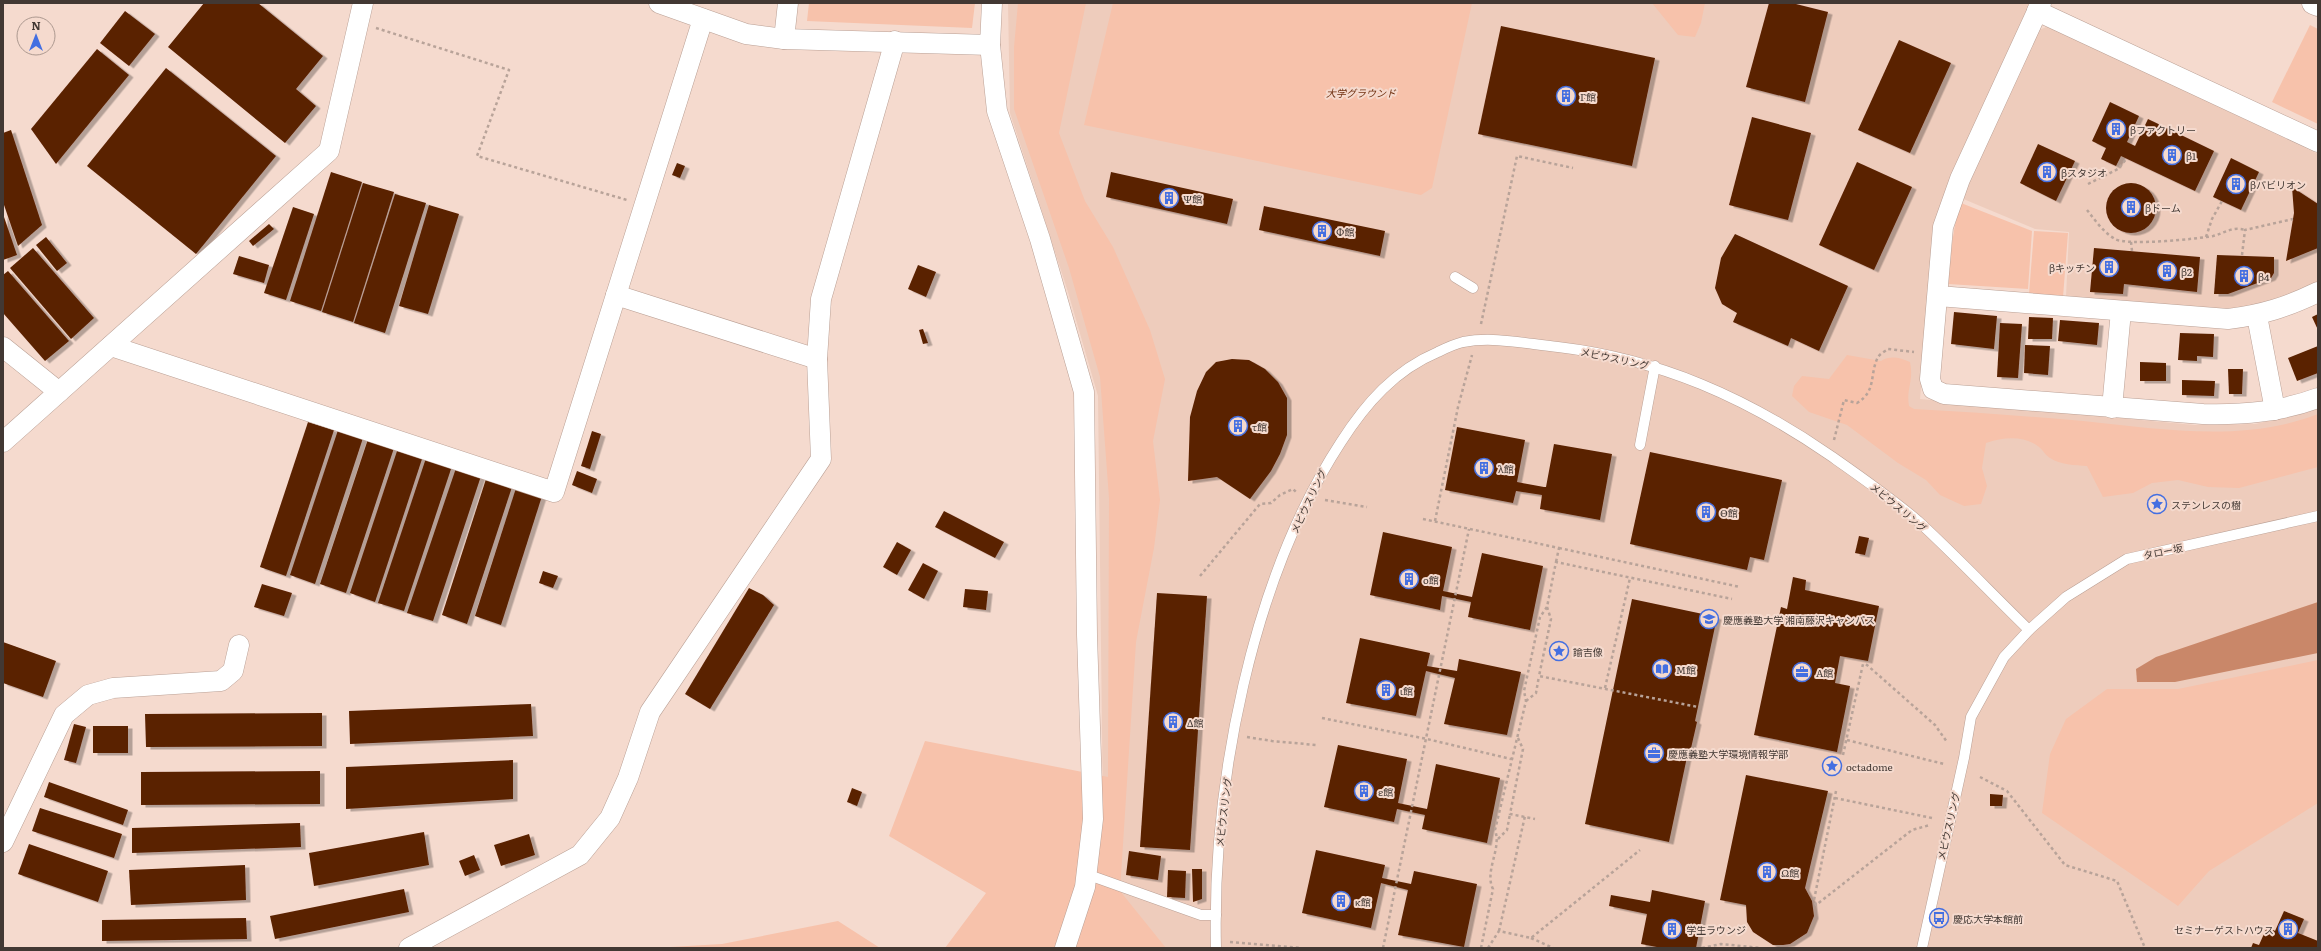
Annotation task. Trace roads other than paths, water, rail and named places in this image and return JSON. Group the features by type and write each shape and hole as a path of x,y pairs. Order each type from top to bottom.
{"street":[{"path":"3,442 329,151 363,3"},
{"path":"659,3 746,34 784,39 895,41 990,45"},
{"path":"784,39 788,3"},
{"path":"992,3 990,45 997,111 1040,239 1084,392 1087,635 1093,819 1085,887 1065,948"},
{"path":"2313,3 2318,5"},
{"path":"2318,142 2039,7 1951,202 1944,227 1930,379 1934,389 1944,394 2112,408 2217,414 2238,415 2275,410 2318,398"},
{"path":"111,346 554,492 704,19"},
{"path":"409,948 580,855 610,818 628,778 650,712 822,459 817,359 821,299 895,41"},
{"path":"1938,296 2228,319 2256,316 2286,307 2318,292"},
{"path":"616,295 817,359"},
{"path":"2112,408 2121,311"},
{"path":"2256,316 2275,410"},
{"path":"3,347 59,392"},
{"path":"3,842 64,715 88,695 113,688 221,681 233,671 239,645"}],"lane":[{"path":"1455,277 1473,288"},
{"name":"メビウスリング","path":"1216,948 1218,852 1224,802 1241,701 1266,604 1308,498 1320,473 1355,419 1383,387 1417,361 1461,342 1501,340 1596,352 1655,366 1691,379 1751,406 1811,442 1863,476 1918,521 2029,630 2004,658 1971,717 1964,758 1922,948"},
{"path":"1640,445 1655,366"},
{"name":"タロー坂","path":"2029,630 2066,597 2127,559 2318,516"},
{"path":"1086,874 1201,915 1216,915"}],"place":[{"name":"Γ館","path":"1566,96"},
{"name":"βファクトリー","path":"2116,129"},
{"name":"β1","path":"2172,155"},
{"name":"βスタジオ","path":"2047,172"},
{"name":"βパビリオン","path":"2236,184"},
{"name":"Ψ館","path":"1169,198"},
{"name":"βドーム","path":"2131,207"},
{"name":"Φ館","path":"1322,231"},
{"name":"βキッチン","path":"2109,267"},
{"name":"β2","path":"2167,271"},
{"name":"β4","path":"2244,276"},
{"name":"τ館","path":"1238,426"},
{"name":"λ館","path":"1484,468"},
{"name":"ステンレスの樹","path":"2157,504"},
{"name":"Θ館","path":"1706,512"},
{"name":"ο館","path":"1409,579"},
{"name":"慶應義塾大学 湘南藤沢キャンパス","path":"1709,619"},
{"name":"諭吉像","path":"1559,651"},
{"name":"Μ館","path":"1662,669"},
{"name":"A館","path":"1802,672"},
{"name":"ι館","path":"1386,690"},
{"name":"Δ館","path":"1173,722"},
{"name":"慶應義塾大学環境情報学部","path":"1654,753"},
{"name":"octadome","path":"1832,766"},
{"name":"ε館","path":"1364,791"},
{"name":"Ω館","path":"1767,872"},
{"name":"κ館","path":"1341,901"},
{"name":"慶応大学本館前","path":"1939,918"},
{"name":"学生ラウンジ","path":"1672,929"},
{"name":"セミナーゲストハウス","path":"2288,929"}],"park label":[{"name":"大学グラウンド","path":"1361,92"}]}
